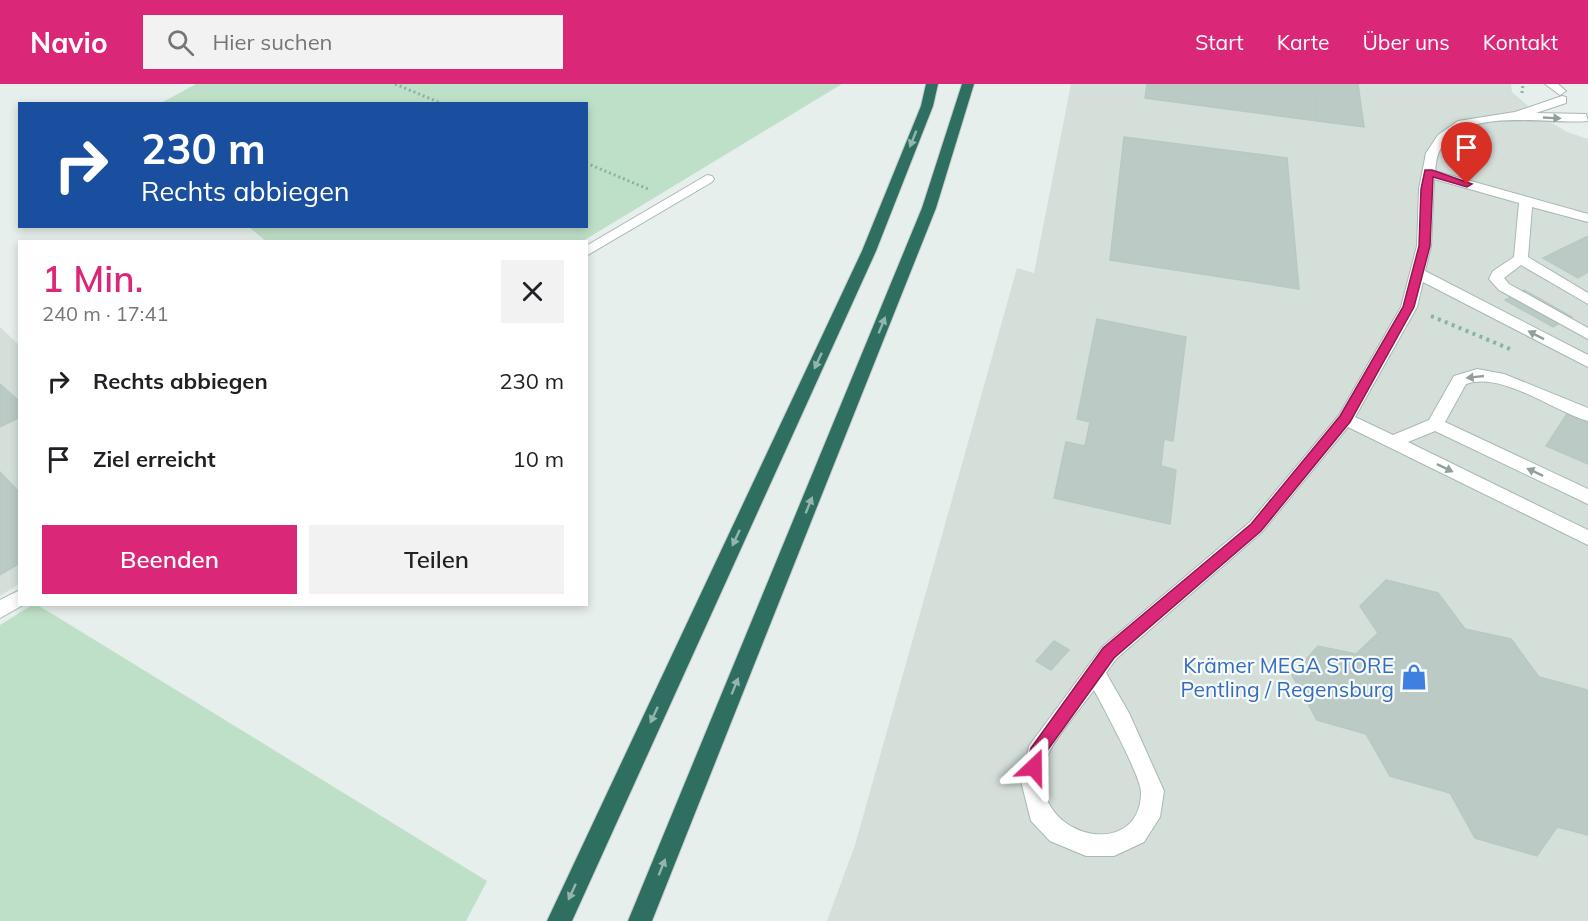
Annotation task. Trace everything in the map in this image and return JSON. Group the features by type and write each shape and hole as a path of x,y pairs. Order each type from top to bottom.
{"highway":[{"path":"559,921 869,251 927,106 932,84"},
{"path":"640,921 929,208 968,84"}],"street":[{"path":"1517,115 1560,90 1571,109 1587,119"},
{"path":"1095,672 1153,791 1149,817 1136,834 1114,845 1086,845 1058,832 1039,813 1032,781 1036,753 1095,672 1109,653 1256,527 1345,419 1409,307 1424,246 1428,172 1432,153 1442,138 1462,124 1517,115 1587,119"},
{"path":"1428,172 1588,218"},
{"path":"588,251 707,179"},
{"path":"1521,259 1526,202"},
{"path":"1521,259 1584,292"},
{"path":"1521,259 1498,274 1496,279 1504,286 1588,334"},
{"path":"1417,273 1588,362"},
{"path":"1393,442 1435,424 1460,380 1476,374 1504,379 1588,415"},
{"path":"1345,419 1588,538"},
{"path":"1435,424 1588,497"},
{"path":"0,610 18,599"}],"path":[{"path":"395,84 438,102"},
{"path":"588,164 673,200"},
{"path":"1409,307 1514,351"}],"shaded area":[{"path":"1071,84 1511,84 1512,92 1537,114 1567,132 1588,139 1588,921 827,921 855,845 1017,268 1034,273"},
{"path":"0,327 18,344 18,585 0,596"}],"green space":[{"path":"196,84 842,84 585,240 265,240 250,228 588,228 588,102 163,102"},
{"path":"30,606 39,606 487,881 466,921 0,921 0,625"}],"building":[{"path":"1147,84 1314,84 1317,121 1145,98"},
{"path":"1314,84 1358,84 1364,127 1317,121"},
{"path":"1124,137 1287,158 1299,289 1110,260"},
{"path":"1588,236 1588,272 1578,278 1543,258"},
{"path":"1524,290 1572,317 1553,327 1505,300"},
{"path":"1097,319 1186,337 1173,441 1164,439 1161,466 1176,470 1170,524 1054,498 1066,442 1085,446 1090,422 1077,419"},
{"path":"0,384 18,400 18,418 0,427"},
{"path":"1567,414 1588,423 1588,464 1546,446"},
{"path":"0,472 18,491 18,564 0,575"},
{"path":"1386,580 1438,593 1465,629 1511,639 1539,677 1588,690 1588,835 1557,827 1537,856 1475,838 1450,793 1390,776 1366,734 1317,720 1292,675 1318,646 1356,654 1378,633 1360,606"},
{"path":"1054,641 1069,650 1051,670 1036,661"}],"place":[{"name":"Krämer MEGA STORE Pentling / Regensburg","path":"1414,677"}],"route":[{"path":"1034,767 1036,753 1109,653 1256,527 1345,419 1409,307 1424,246 1428,172 1467,184"}]}
